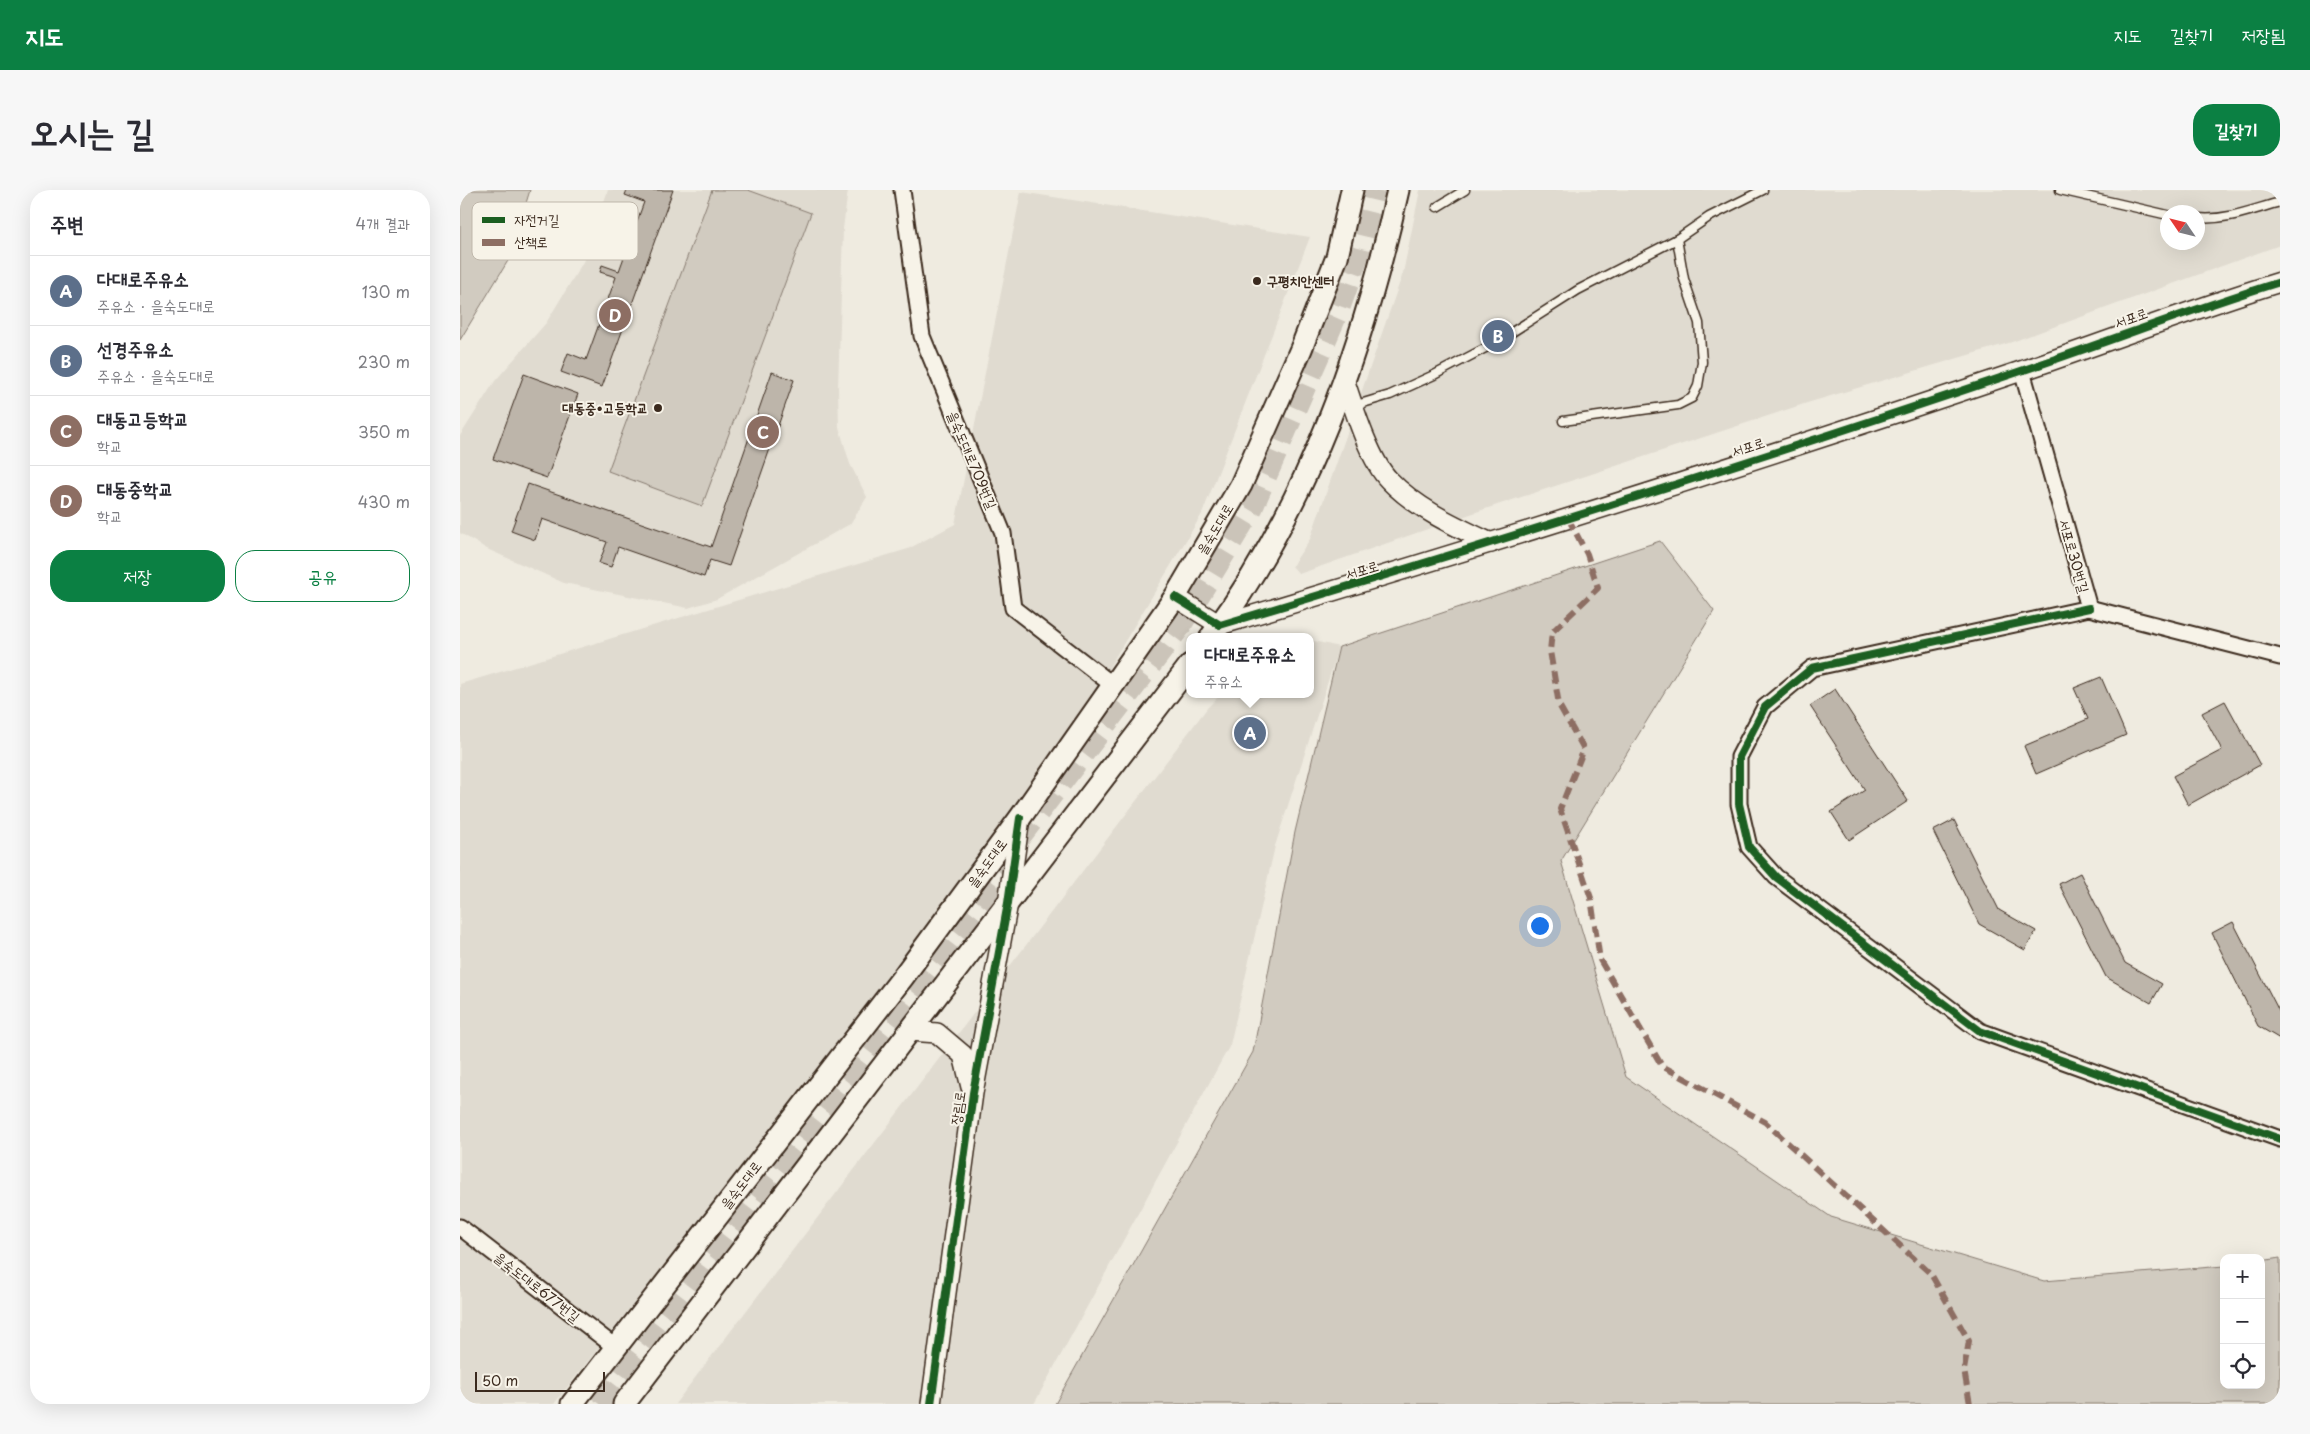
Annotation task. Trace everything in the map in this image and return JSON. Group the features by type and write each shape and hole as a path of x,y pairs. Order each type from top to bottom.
{"main road":[{"name":"을숙도대로","path":"572,1404 903,977 1020,818 1175,597 1241,485 1301,349 1337,257 1352,190"},
{"path":"1215,631 1288,516 1345,382 1371,300 1398,190"},
{"path":"624,1404 1186,670"}],"street":[{"name":"을숙도대로709번길","path":"902,190 922,336 1003,533 1013,608 1114,686"},
{"name":"서포로","path":"1215,631 2022,371 2213,302 2280,282"},
{"name":"서포로30번길","path":"2022,371 2089,608 2280,657"},
{"path":"1345,382 1369,446 1388,480 1436,517 1491,542"},
{"path":"1175,597 1215,631"},
{"path":"2089,608 1812,668 1765,707 1739,758 1739,804 1749,847 1776,877 1980,1031 2280,1139"},
{"name":"장림로","path":"931,1404 972,1093 1008,903 1020,818"},
{"path":"910,1031 937,1033 963,1055 972,1093"},
{"name":"을숙도대로677번길","path":"460,1227 615,1348"}],"lane":[{"path":"1437,207 1465,190"},
{"path":"1353,406 1390,395 1434,375 1495,343 1578,290 1677,239 1709,217 1763,190"},
{"path":"2060,190 2160,213"},
{"path":"2205,219 2241,213 2280,202"},
{"path":"1563,421 1678,405 1692,398 1698,386 1702,362 1699,323 1684,279 1677,239"}],"shaded area":[{"path":"460,190 530,190 526,202 472,202 472,260 508,260 460,340"},
{"name":"대동중•고등학교","path":"608,190 848,190 843,229 838,389 839,427 850,464 867,497 850,524 717,599 688,608 564,583 487,549 460,533 460,436 495,381 546,323 584,260 638,260 638,202 604,202"},
{"path":"712,190 748,190 811,213 702,506 608,471"},
{"path":"1420,190 2280,190 2280,245 2012,342 1807,403 1482,510 1299,574 1292,566 1310,539 1403,273"},
{"path":"1021,192 1310,237 1202,514 1082,712 938,913 781,1118 554,1404 460,1404 460,684 908,549 955,524"},
{"path":"1660,541 1714,611 1561,861 1626,1077 1831,1217 2044,1281 2220,1266 2220,1389 2265,1389 2265,1260 2280,1258 2280,1404 1055,1404 1253,1052 1295,832 1339,647"},
{"path":"1314,641 1339,647 1275,846 1230,1045 1034,1404 675,1404 1208,707 1217,698 1314,698"}],"building":[{"path":"627,190 673,190 602,387 561,372 568,353 586,360 616,277 600,272 602,265 619,271 623,260 638,260 638,219 644,202 625,195"},
{"path":"772,372 794,380 729,566 710,560 704,577 618,547 611,567 599,563 607,542 542,519 535,540 511,531 528,484 711,547"},
{"path":"524,374 578,394 547,478 493,459"},
{"path":"2101,677 2126,735 2036,774 2024,746 2088,719 2074,688"},
{"path":"1835,689 1908,801 1849,840 1831,812 1865,790 1810,706"},
{"path":"2225,701 2260,765 2188,805 2173,776 2222,750 2202,713"},
{"path":"1954,820 1999,910 2036,931 2025,950 1979,924 1933,831"},
{"path":"2080,873 2125,963 2162,984 2151,1003 2106,977 2059,884"},
{"path":"2233,922 2280,1013 2280,1039 2258,1026 2212,933"}],"tunnel":[{"path":"1015,841 1178,627 1251,507 1337,310 1359,248 1373,190"},
{"path":"599,1404 1022,856"}],"marked path":[{"path":"1568,518 1587,554 1598,588 1552,632 1550,651 1559,705 1584,749 1560,809 1591,898 1600,960 1662,1066 1765,1122 1931,1274 1969,1341 1964,1370 1970,1404"}],"cycle path":[{"path":"1175,597 1220,625 1721,470 2021,371 2214,303 2280,282"},
{"path":"2089,608 1812,668 1765,707 1739,757 1739,804 1749,847 1776,877 1980,1031 2280,1139"},
{"path":"931,1404 973,1093 1008,903 1020,818"}],"place":[{"name":"구평치안센터","path":"1257,281"},
{"name":"대동중학교","path":"615,315"},
{"name":"선경주유소","path":"1498,336"},
{"name":"대동중•고등학교","path":"658,408"},
{"name":"대동고등학교","path":"763,432"},
{"name":"다대로주유소","path":"1250,733"}]}
